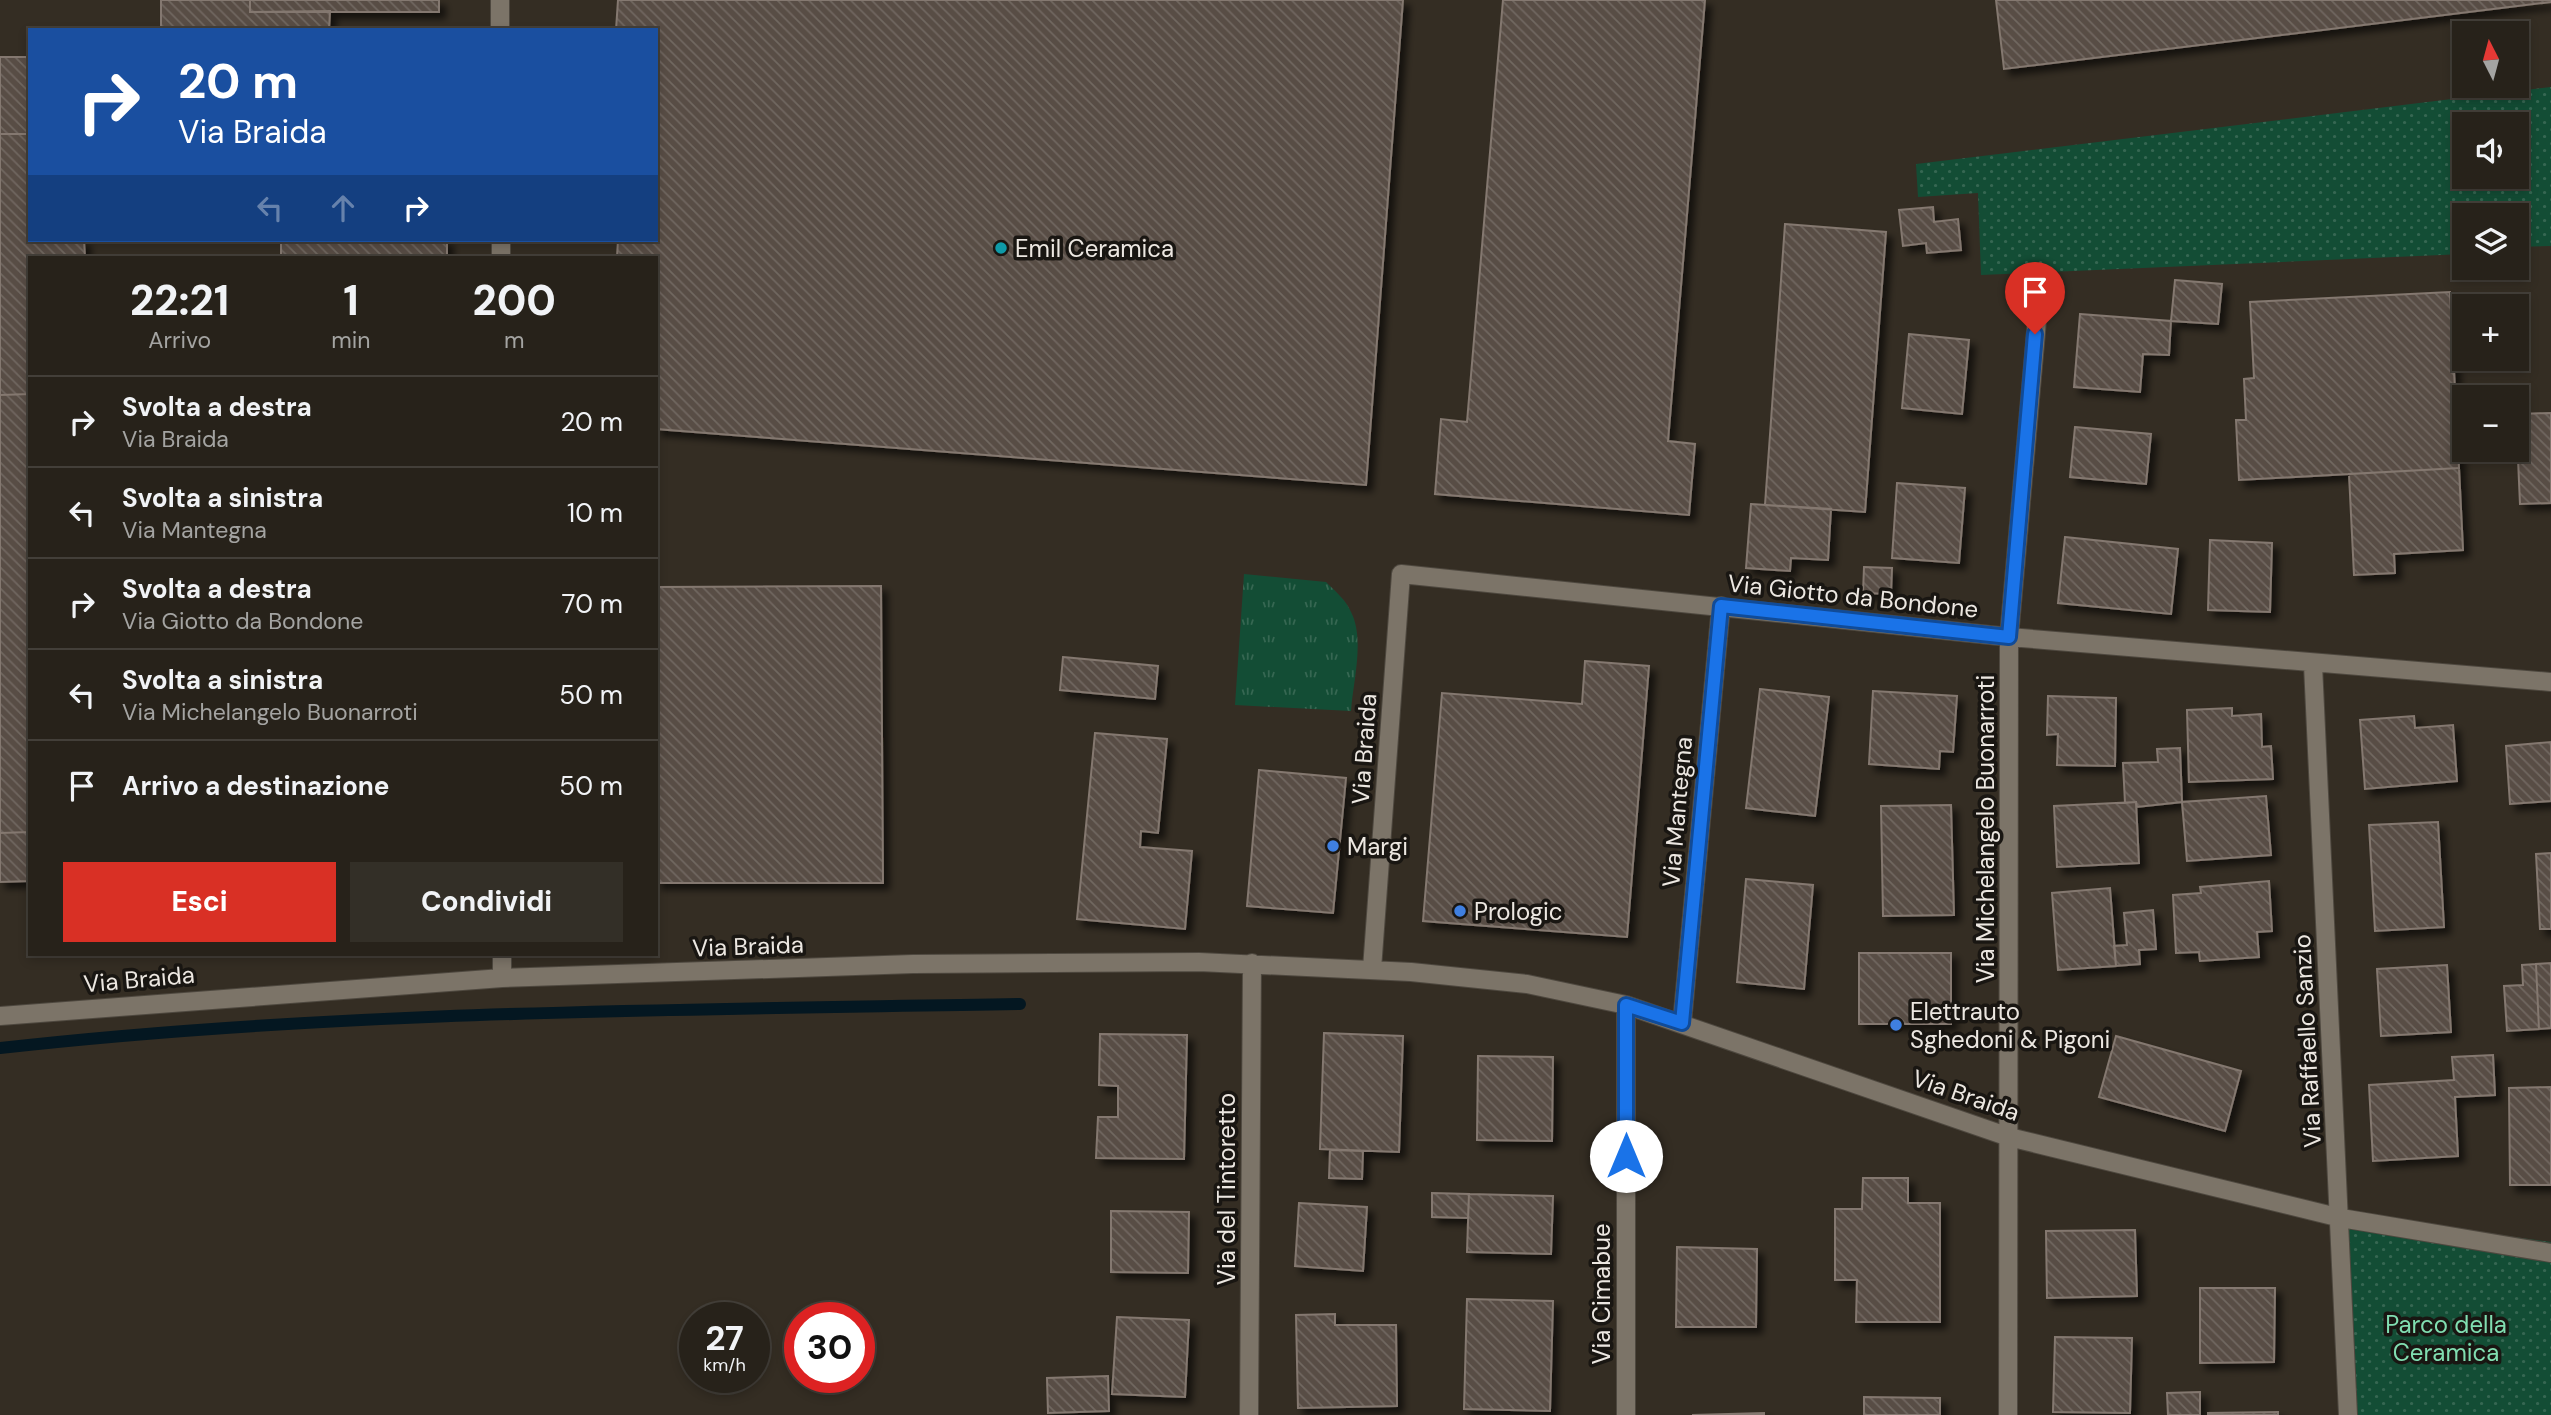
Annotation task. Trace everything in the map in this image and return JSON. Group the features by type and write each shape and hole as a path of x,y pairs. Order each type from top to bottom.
{"street":[{"path":"500,0 500,28"},
{"name":"Via Michelangelo Buonarroti","path":"2008,1415 2009,637 2040,286"},
{"name":"Via Giotto da Bondone","path":"1401,574 2009,637 2314,665 2551,682"},
{"name":"Via Braida","path":"1372,969 1401,574"},
{"name":"Via Mantegna","path":"1682,1023 1721,606"},
{"name":"Via Raffaello Sanzio","path":"2314,665 2348,1415"},
{"path":"502,956 502,978"},
{"name":"Via Braida","path":"0,1016 502,978 1021,962 1252,963 1372,969 1527,984 1626,1005 2009,1137 2341,1218 2551,1253"},
{"name":"Via del Tintoretto","path":"1249,1415 1252,963"},
{"name":"Via Cimabue","path":"1626,1005 1626,1415"}],"green space":[{"path":"2551,87 2551,246 2529,247 2529,203 2452,203 2452,255 1981,275 1978,193 1918,197 1916,164 2460,98 2529,98 2529,90"},
{"path":"1244,574 1326,582 1343,600 1355,623 1358,648 1351,711 1235,705"},
{"name":"Parco della Ceramica","path":"2340,1214 2551,1242 2551,1415 2348,1415"}],"building":[{"path":"161,0 250,0 250,12 330,11 329,28 161,28"},
{"path":"250,0 439,0 439,12 250,12"},
{"name":"Emil Ceramica","path":"618,0 1403,0 1366,485 658,429 658,256 617,256 618,242 658,242 658,28 616,28"},
{"path":"1503,0 1705,0 1668,441 1695,444 1689,515 1435,494 1441,419 1467,422"},
{"path":"1996,0 2551,0 2551,2 2004,69"},
{"path":"0,57 28,57 28,134 0,134"},
{"path":"0,134 28,134 28,242 84,242 85,256 28,256 28,394 0,395"},
{"path":"1933,207 1934,222 1958,219 1961,250 1927,253 1926,243 1903,246 1899,210"},
{"path":"1785,224 1886,232 1865,512 1765,505"},
{"path":"281,242 447,242 447,256 281,256"},
{"path":"2175,280 2222,284 2218,324 2171,321"},
{"path":"2450,292 2455,385 2452,385 2452,462 2459,462 2459,468 2239,480 2236,420 2246,420 2244,379 2254,378 2250,302"},
{"path":"2080,314 2171,321 2169,355 2143,354 2140,392 2074,387"},
{"path":"1909,334 1969,340 1962,414 1902,408"},
{"path":"28,394 28,832 0,833 0,395"},
{"path":"2551,413 2551,503 2520,504 2518,462 2529,462 2529,414"},
{"path":"2075,427 2151,434 2146,484 2070,477"},
{"path":"2459,468 2463,550 2394,554 2395,573 2354,575 2349,474"},
{"path":"1897,483 1965,488 1959,563 1892,558"},
{"path":"1751,504 1831,509 1828,560 1791,558 1790,571 1746,568"},
{"path":"2065,537 2178,549 2171,614 2058,603"},
{"path":"2210,540 2272,543 2270,612 2208,610"},
{"path":"1864,567 1892,568 1891,594 1863,593"},
{"path":"881,586 883,883 658,883 658,587"},
{"path":"1063,657 1158,666 1155,699 1060,690"},
{"path":"1585,661 1649,666 1627,937 1423,921 1442,693 1582,704"},
{"path":"1760,689 1829,697 1815,816 1746,808"},
{"path":"1873,691 1957,696 1953,752 1940,751 1939,769 1869,764"},
{"path":"2048,696 2116,698 2115,766 2057,765 2058,734 2047,735"},
{"path":"2232,708 2232,716 2261,714 2262,747 2271,746 2273,779 2189,782 2187,710"},
{"path":"2414,716 2415,728 2453,725 2457,781 2365,789 2360,720"},
{"path":"1095,733 1167,739 1158,833 1141,831 1140,847 1192,851 1185,929 1077,919"},
{"path":"2551,742 2551,801 2510,804 2506,746"},
{"path":"2180,748 2182,802 2137,807 2136,802 2125,803 2123,763 2158,762 2157,749"},
{"path":"1259,770 1346,778 1333,913 1247,906"},
{"path":"2266,796 2271,855 2187,861 2182,802"},
{"path":"2136,802 2139,863 2057,867 2054,806"},
{"path":"1951,805 1954,915 1883,916 1881,806"},
{"path":"2438,822 2444,927 2375,931 2369,825"},
{"path":"28,832 28,881 0,882 0,833"},
{"path":"2551,853 2551,929 2540,929 2536,854"},
{"path":"1746,879 1813,885 1804,989 1737,982"},
{"path":"2269,881 2272,931 2257,932 2259,957 2200,961 2199,952 2176,953 2173,895 2201,893 2200,887"},
{"path":"2110,888 2116,966 2058,970 2052,893"},
{"path":"2153,910 2156,949 2139,950 2140,964 2116,966 2114,946 2127,945 2124,913"},
{"path":"1859,953 1951,953 1951,1024 1859,1024"},
{"path":"2551,963 2551,1028 2539,1029 2536,964"},
{"path":"2536,964 2539,1029 2507,1031 2504,986 2523,985 2522,965"},
{"path":"2447,965 2451,1032 2381,1036 2377,969"},
{"path":"1324,1033 1403,1036 1399,1152 1320,1149"},
{"path":"1100,1034 1187,1035 1184,1159 1096,1158 1098,1117 1118,1117 1118,1086 1099,1085"},
{"path":"2116,1036 2241,1071 2225,1131 2099,1097"},
{"path":"2493,1055 2495,1095 2455,1097 2458,1156 2373,1161 2369,1085 2454,1080 2452,1057"},
{"path":"1478,1056 1553,1057 1552,1141 1477,1140"},
{"path":"2551,1087 2551,1185 2510,1185 2509,1088"},
{"path":"1330,1150 1363,1151 1362,1179 1329,1178"},
{"path":"1863,1178 1908,1178 1908,1203 1940,1203 1940,1322 1856,1322 1857,1280 1835,1280 1835,1209 1862,1209"},
{"path":"1432,1193 1469,1194 1468,1218 1432,1217"},
{"path":"1469,1194 1553,1196 1551,1254 1467,1252"},
{"path":"1299,1203 1367,1207 1363,1271 1295,1266"},
{"path":"1111,1211 1189,1212 1188,1273 1111,1272"},
{"path":"2135,1230 2137,1296 2047,1298 2046,1231"},
{"path":"1677,1247 1757,1249 1756,1327 1676,1327"},
{"path":"2200,1288 2275,1288 2274,1362 2200,1363"},
{"path":"1467,1299 1553,1301 1550,1411 1464,1409"},
{"path":"1335,1314 1335,1325 1396,1325 1397,1406 1298,1408 1296,1315"},
{"path":"1117,1317 1189,1320 1185,1397 1112,1394"},
{"path":"2055,1337 2132,1338 2130,1413 2053,1412"},
{"path":"1108,1376 1109,1411 1048,1413 1047,1378"},
{"path":"2200,1392 2200,1415 2168,1415 2167,1393"},
{"path":"1864,1397 1940,1398 1940,1415 1864,1415"},
{"path":"2278,1412 2278,1415 2208,1415 2208,1413"},
{"path":"1764,1413 1764,1415 1692,1415"}],"waterway":[{"path":"0,1048 127,1035 382,1019 1020,1004"}],"place":[{"name":"Emil Ceramica","path":"1001,248"},
{"name":"Margi","path":"1333,846"},
{"name":"Prologic","path":"1460,911"},
{"name":"Elettrauto Sghedoni & Pigoni","path":"1896,1025"}],"route":[{"path":"1626,1156 1626,1005 1682,1023 1721,606 2009,637 2035,334"}]}
